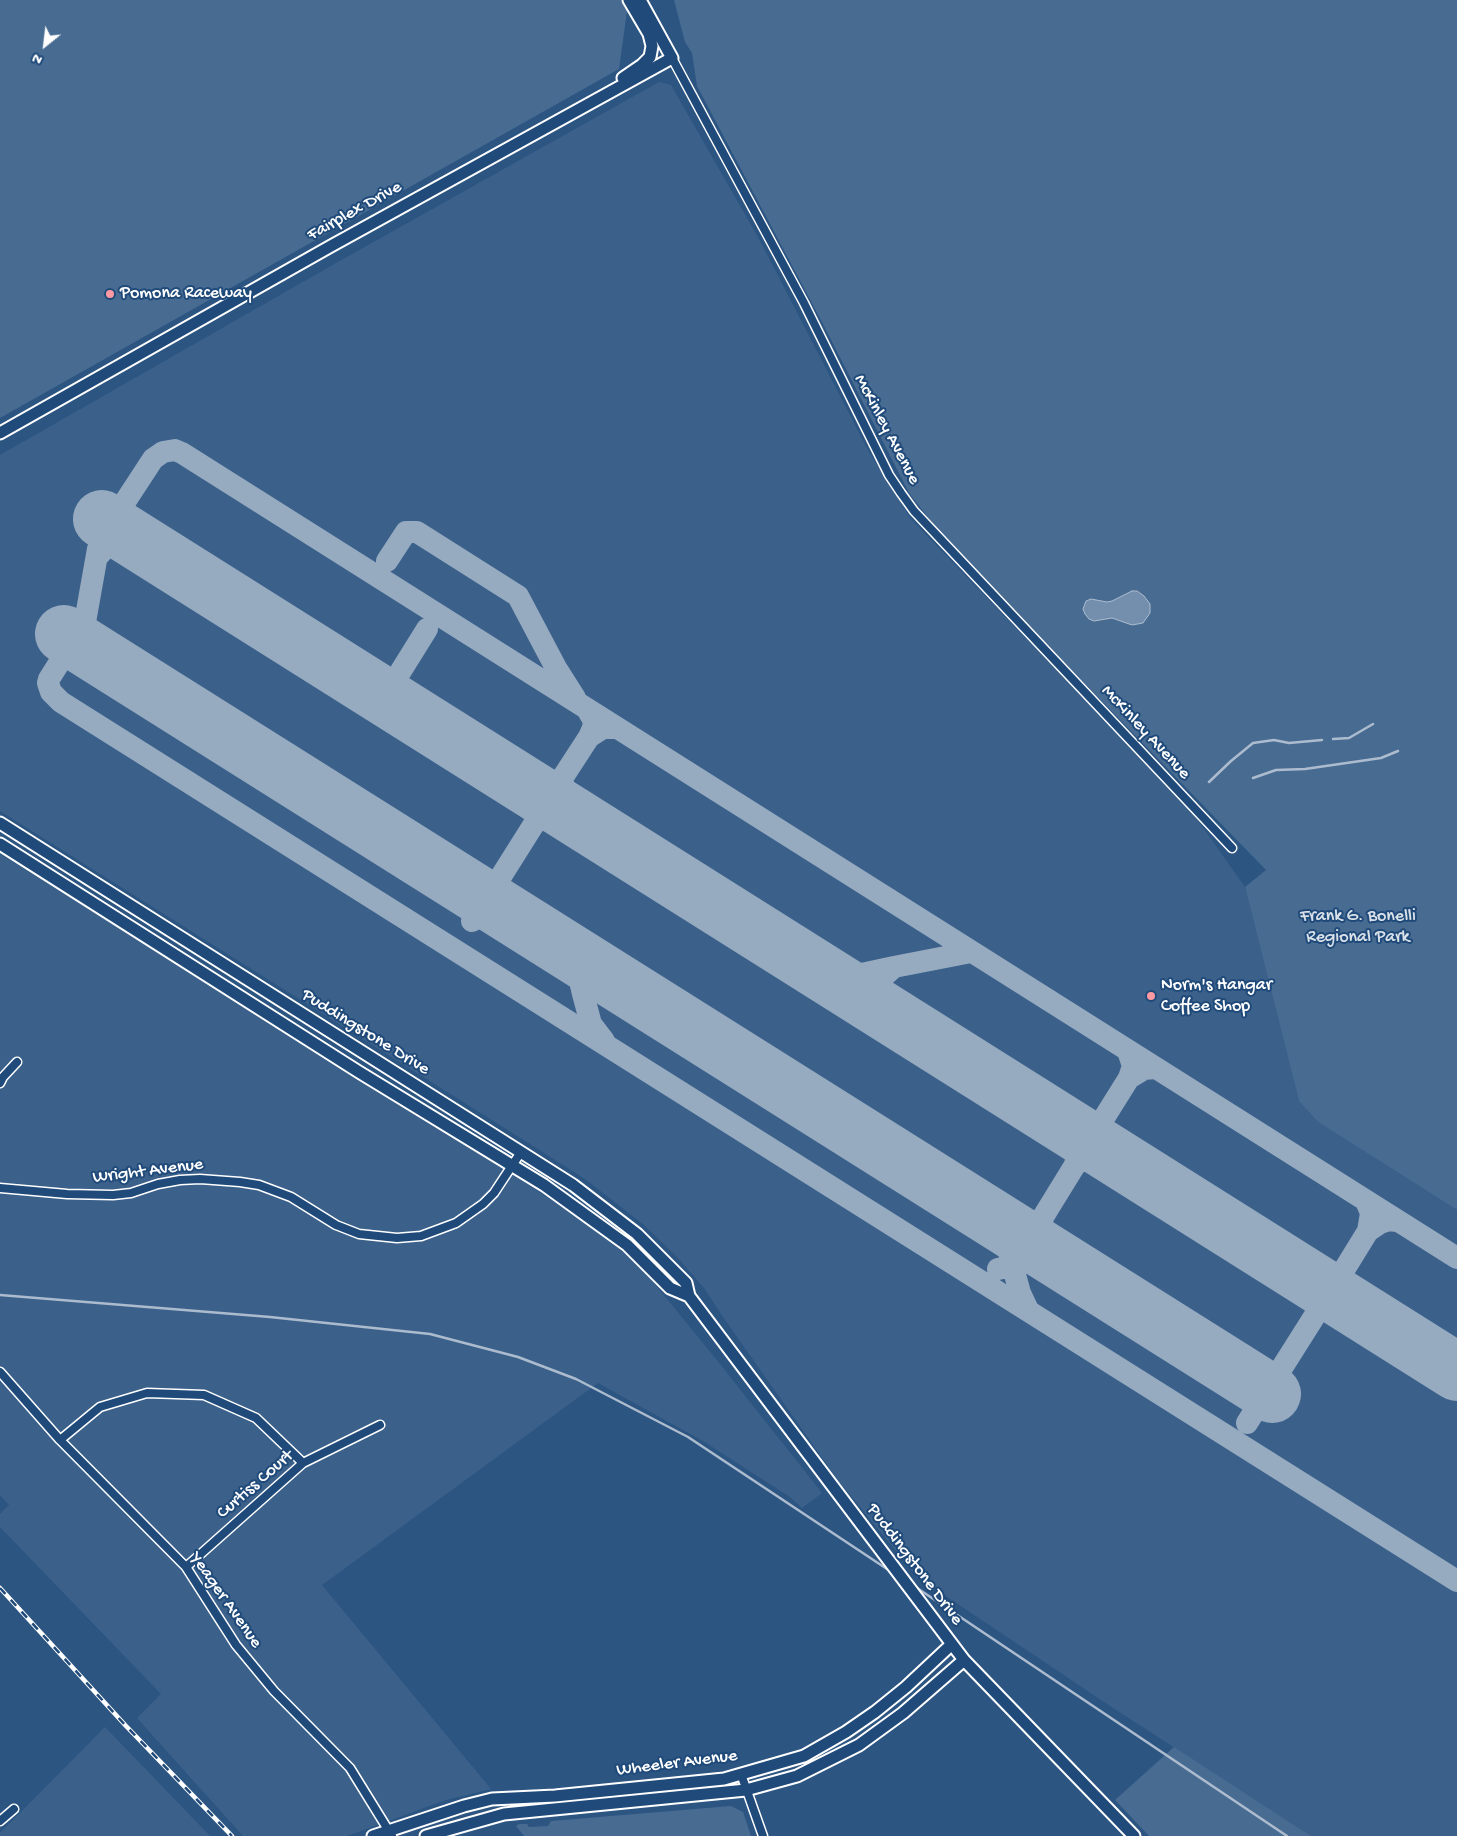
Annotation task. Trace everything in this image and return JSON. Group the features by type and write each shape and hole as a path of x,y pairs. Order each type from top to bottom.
{"street":[{"path":"590,103 642,65 651,53 652,46 648,34 629,0"},
{"path":"640,0 672,58"},
{"name":"Fairplex Drive","path":"0,433 339,241 672,58"},
{"name":"McKinley Avenue","path":"672,58 804,303 885,466 901,494 914,511 1232,848"},
{"name":"Puddingstone Drive","path":"0,823 573,1185 638,1234 686,1283 689,1296 964,1660 1134,1836"},
{"name":"Puddingstone Drive","path":"0,844 359,1072 512,1166 601,1225 627,1245 670,1288 689,1296"},
{"path":"0,1083 3,1077 18,1062"},
{"name":"Wright Avenue","path":"0,1188 68,1194 113,1195 131,1193 158,1184 180,1180 200,1179 240,1182 259,1185 291,1197 336,1225 352,1231 380,1237 397,1238 421,1236 456,1223 483,1204 494,1193 521,1152"},
{"name":"Yeager Avenue","path":"0,1372 60,1440 186,1567 236,1645 274,1691 350,1768 391,1833"},
{"path":"60,1440 100,1406 147,1393 204,1395 256,1418 303,1462"},
{"name":"Curtiss Court","path":"186,1567 303,1462 380,1425"},
{"name":"Wheeler Avenue","path":"373,1836 391,1833 492,1799 555,1796 724,1779 804,1756 846,1732 906,1687 952,1644"},
{"name":"Wheeler Avenue","path":"426,1836 504,1814 746,1790 797,1776 859,1746 903,1713 964,1660"},
{"path":"741,1774 763,1836"},
{"path":"0,1821 14,1809"}],"shaded area":[{"path":"659,82 671,85 759,239 869,452 911,519 1187,805 1245,887 1299,1101 1318,1122 1457,1210 1457,1836 1311,1836 1110,1706 931,1586 915,1574 837,1479 704,1288 678,1258 644,1225 585,1179 0,811 0,455 329,267"},
{"path":"1132,591 1137,591 1144,596 1150,604 1150,613 1143,623 1132,625 1112,618 1094,621 1085,614 1083,609 1086,601 1091,599 1112,601"},
{"path":"0,854 481,1153 609,1239 650,1278 822,1493 802,1508 790,1497 703,1441 598,1383 322,1585 491,1789 446,1800 347,1836 243,1836 137,1718 161,1694 0,1527 0,1514 9,1505 0,1495"},
{"path":"105,1727 210,1836 0,1836 0,1833"}],"green space":[{"name":"Pomona Raceway","path":"0,0 621,0 627,11 619,69 0,418"},
{"name":"Frank G. Bonelli Regional Park","path":"674,0 1457,0 1457,1210 1318,1122 1299,1101 1245,887 1266,870 948,543 909,493 824,326 697,86 692,53 685,42"},
{"path":"1174,1747 1311,1836 1149,1836 1115,1800"},
{"path":"731,1806 743,1812 751,1836 524,1836 516,1826 527,1824 529,1827 548,1826 551,1821"}],"waterway":[{"path":"1333,739 1349,738 1373,724"},
{"path":"1209,782 1253,743 1274,740 1289,743 1322,740"},
{"path":"1253,778 1276,770 1305,769 1381,758 1398,751"},
{"path":"0,1295 270,1317 430,1334 518,1357 576,1379 688,1437 890,1571"},
{"path":"914,1586 1287,1836"}],"taxiway":[{"path":"1457,1258 182,453 175,450 163,452 153,459 102,537 98,549 85,622 48,683 51,692 61,702 1457,1581"},
{"path":"387,561 406,532 417,532 518,596 556,668 575,698"},
{"path":"97,557 109,544 130,537"},
{"path":"399,674 427,629"},
{"path":"367,686 381,685 393,680 399,674 397,682 398,696 406,711"},
{"path":"587,709 594,721 589,737 603,728 616,728"},
{"path":"563,777 589,737"},
{"path":"529,789 552,785 563,777 562,797 571,815"},
{"path":"532,791 536,809 534,824 546,815 567,813"},
{"path":"500,878 534,824"},
{"path":"464,885 481,887 500,878 498,896 509,914"},
{"path":"464,885 474,906 472,921 483,914 491,912 509,914"},
{"path":"560,946 577,968 583,994 586,984 595,977 610,978"},
{"path":"894,967 971,952"},
{"path":"817,970 843,978 894,967 884,976 879,993 881,1002 891,1017"},
{"path":"583,994 591,1024 604,1041"},
{"path":"1128,1051 1133,1066 1129,1078 1144,1069 1155,1068"},
{"path":"1104,1118 1129,1078"},
{"path":"1066,1126 1088,1128 1097,1125 1104,1118 1102,1131 1104,1142 1118,1159"},
{"path":"1066,1126 1078,1144 1075,1165 1090,1156 1101,1155 1118,1159"},
{"path":"1043,1217 1075,1165"},
{"path":"1366,1201 1371,1213 1368,1231 1380,1223 1389,1220 1397,1221"},
{"path":"993,1219 1018,1228 1034,1225 1043,1217 1040,1234 1043,1243 1055,1257"},
{"path":"997,1221 1003,1230 1020,1293 1028,1310"},
{"path":"1344,1270 1368,1231"},
{"path":"998,1269 1038,1260 1052,1259 1060,1261"},
{"path":"1344,1270 1343,1290 1350,1305 1330,1306 1318,1312 1314,1317 1318,1308 1317,1295 1307,1278 1328,1279 1339,1275 1344,1270"},
{"path":"1247,1423 1314,1317"}],"runway":[{"path":"102,519 1457,1372"},
{"path":"64,634 1272,1394"}],"railway":[{"path":"0,1588 126,1726 232,1836"}],"place":[{"name":"Pomona Raceway","path":"110,294"},
{"name":"Norm's Hangar Coffee Shop","path":"1151,996"}]}
